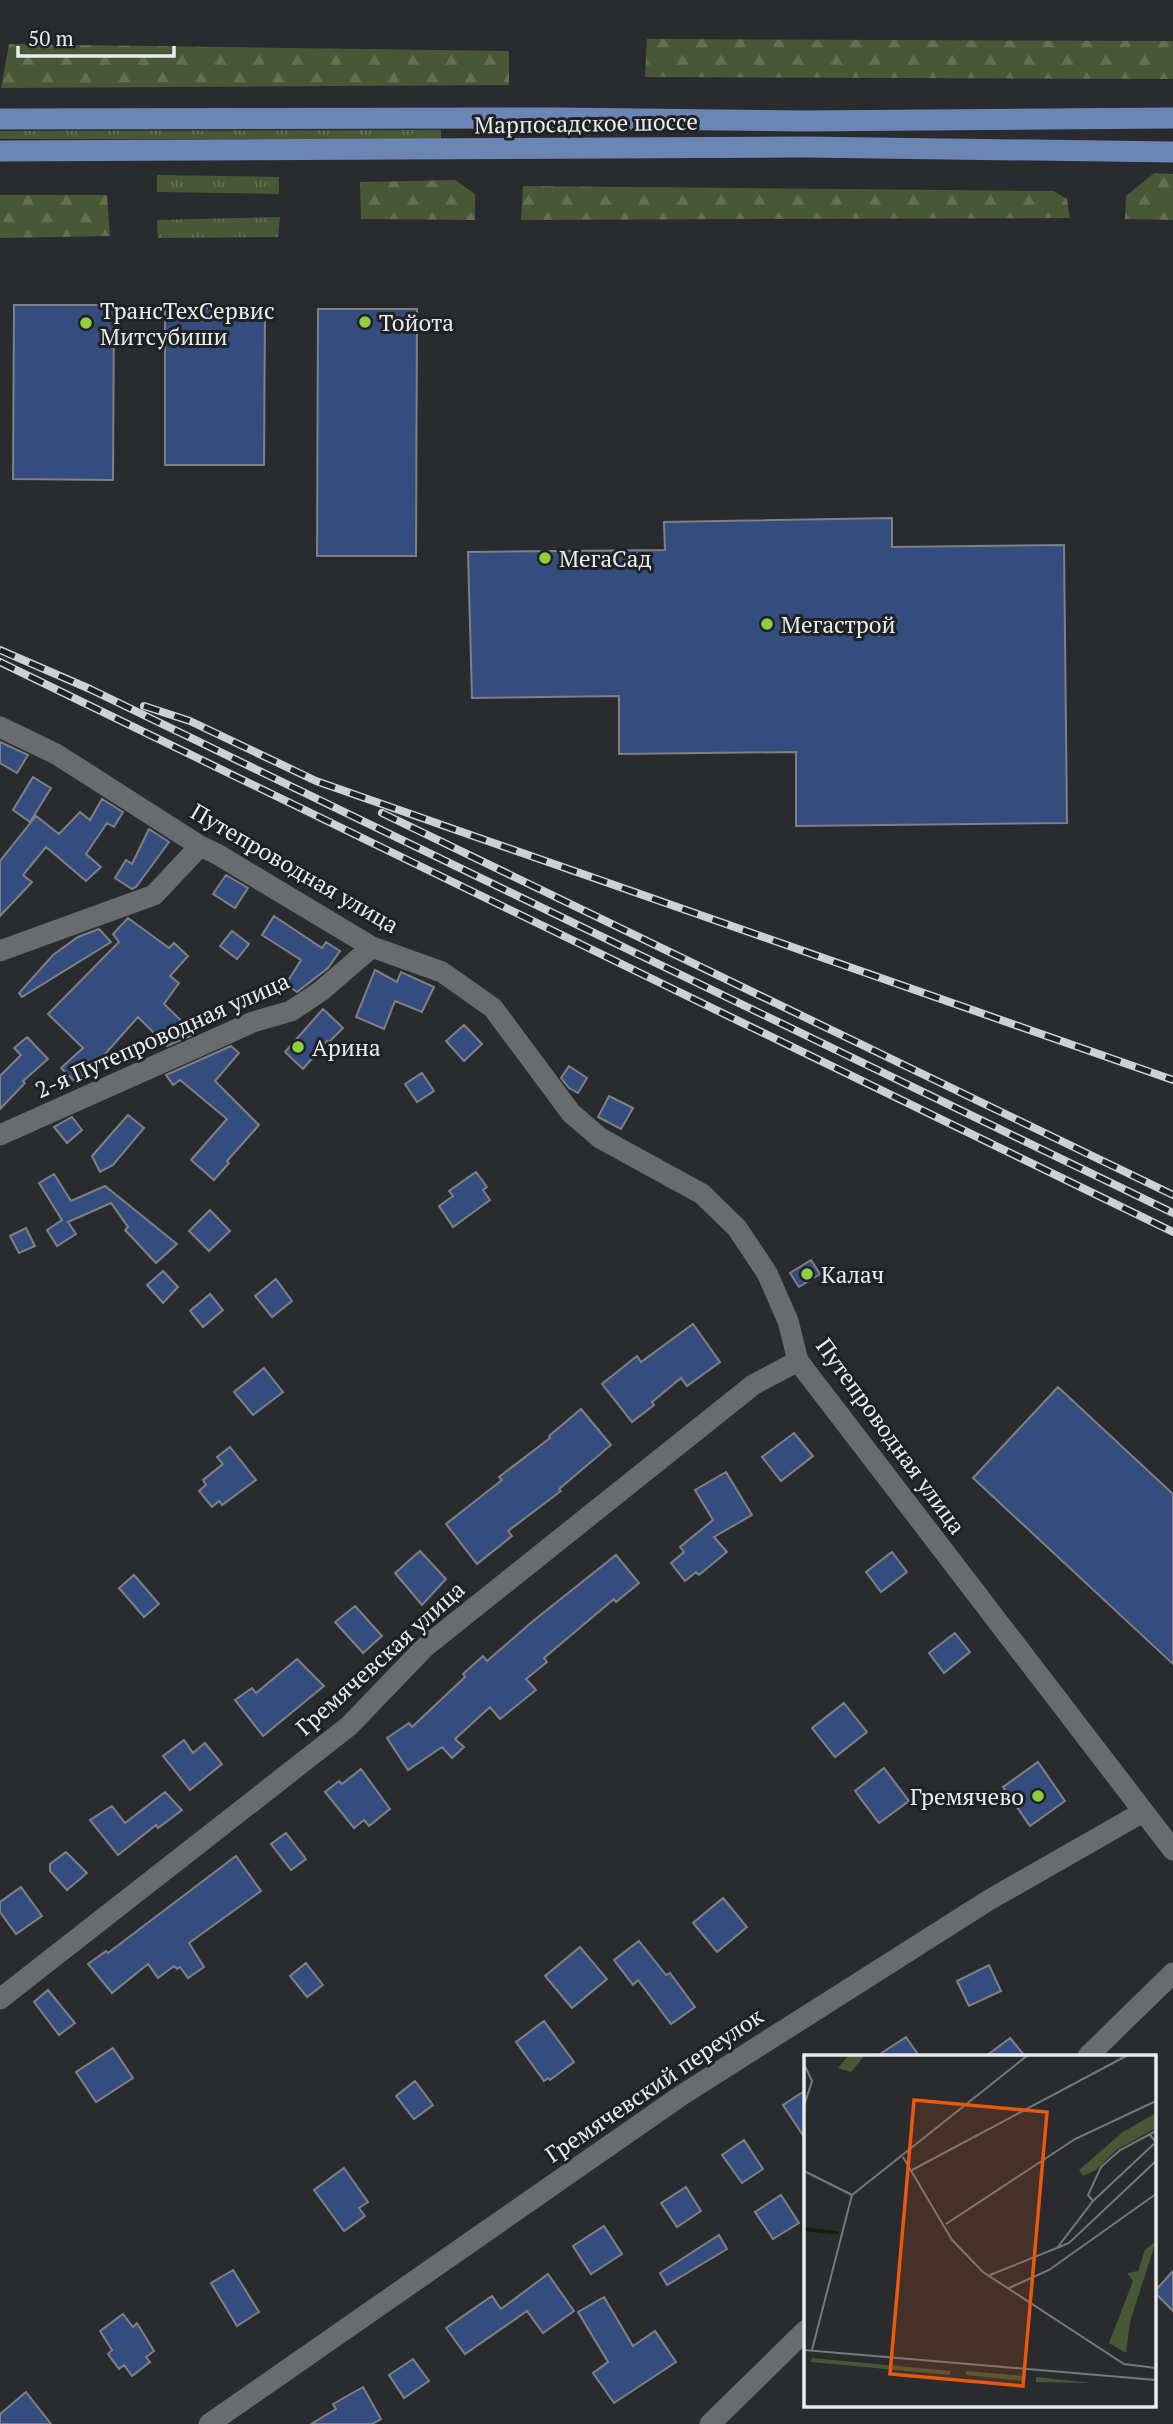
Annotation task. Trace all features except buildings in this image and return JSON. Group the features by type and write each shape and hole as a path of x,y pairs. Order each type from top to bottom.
{"main road":[{"name":"Марпосадское шоссе","path":"0,119 556,118 805,121 1173,118"},
{"path":"1084,118 1084,152"},
{"name":"Марпосадское шоссе","path":"0,151 804,147 1173,152"}],"street":[{"name":"Путепроводная улица","path":"0,727 56,754 200,846 217,853 372,947 442,972 493,1008 570,1113 600,1138 702,1194 737,1228 767,1273 788,1321 798,1361 1173,1850"},
{"path":"0,951 153,895 200,846"},
{"name":"2-я Путепроводная улица","path":"0,1136 253,1022 290,1011 321,991 372,947"},
{"name":"Гремячевская улица","path":"0,1998 349,1726 425,1647 475,1606 753,1385 798,1361"},
{"name":"Гремячевский переулок","path":"209,2424 682,2095 989,1900 1143,1812"},
{"path":"1089,2055 1173,1973"},
{"path":"710,2424 804,2332"}],"green space":[{"path":"647,39 1173,41 1173,79 645,77"},
{"path":"9,44 509,51 509,85 1,88"},
{"path":"441,130 441,139 0,139 0,131"},
{"path":"1154,173 1173,174 1173,220 1125,219 1126,196"},
{"path":"157,175 279,177 279,194 157,192"},
{"path":"455,180 475,194 475,220 361,219 360,182"},
{"path":"523,186 1054,191 1067,199 1070,218 521,220"},
{"path":"0,195 107,195 110,236 0,238"},
{"path":"280,217 278,237 158,238 157,220"}],"railway":[{"path":"0,650 90,689 1173,1213"},
{"path":"0,662 1173,1232"},
{"path":"144,706 190,721 316,781 1173,1080"},
{"path":"382,813 1173,1195"}],"place":[{"name":"Тойота","path":"365,322"},
{"name":"ТрансТехСервис Митсубиши","path":"86,323"},
{"name":"МегаСад","path":"545,558"},
{"name":"Мегастрой","path":"767,624"},
{"name":"Арина","path":"298,1047"},
{"name":"Калач","path":"807,1274"},
{"name":"Гремячево","path":"1038,1796"}]}
